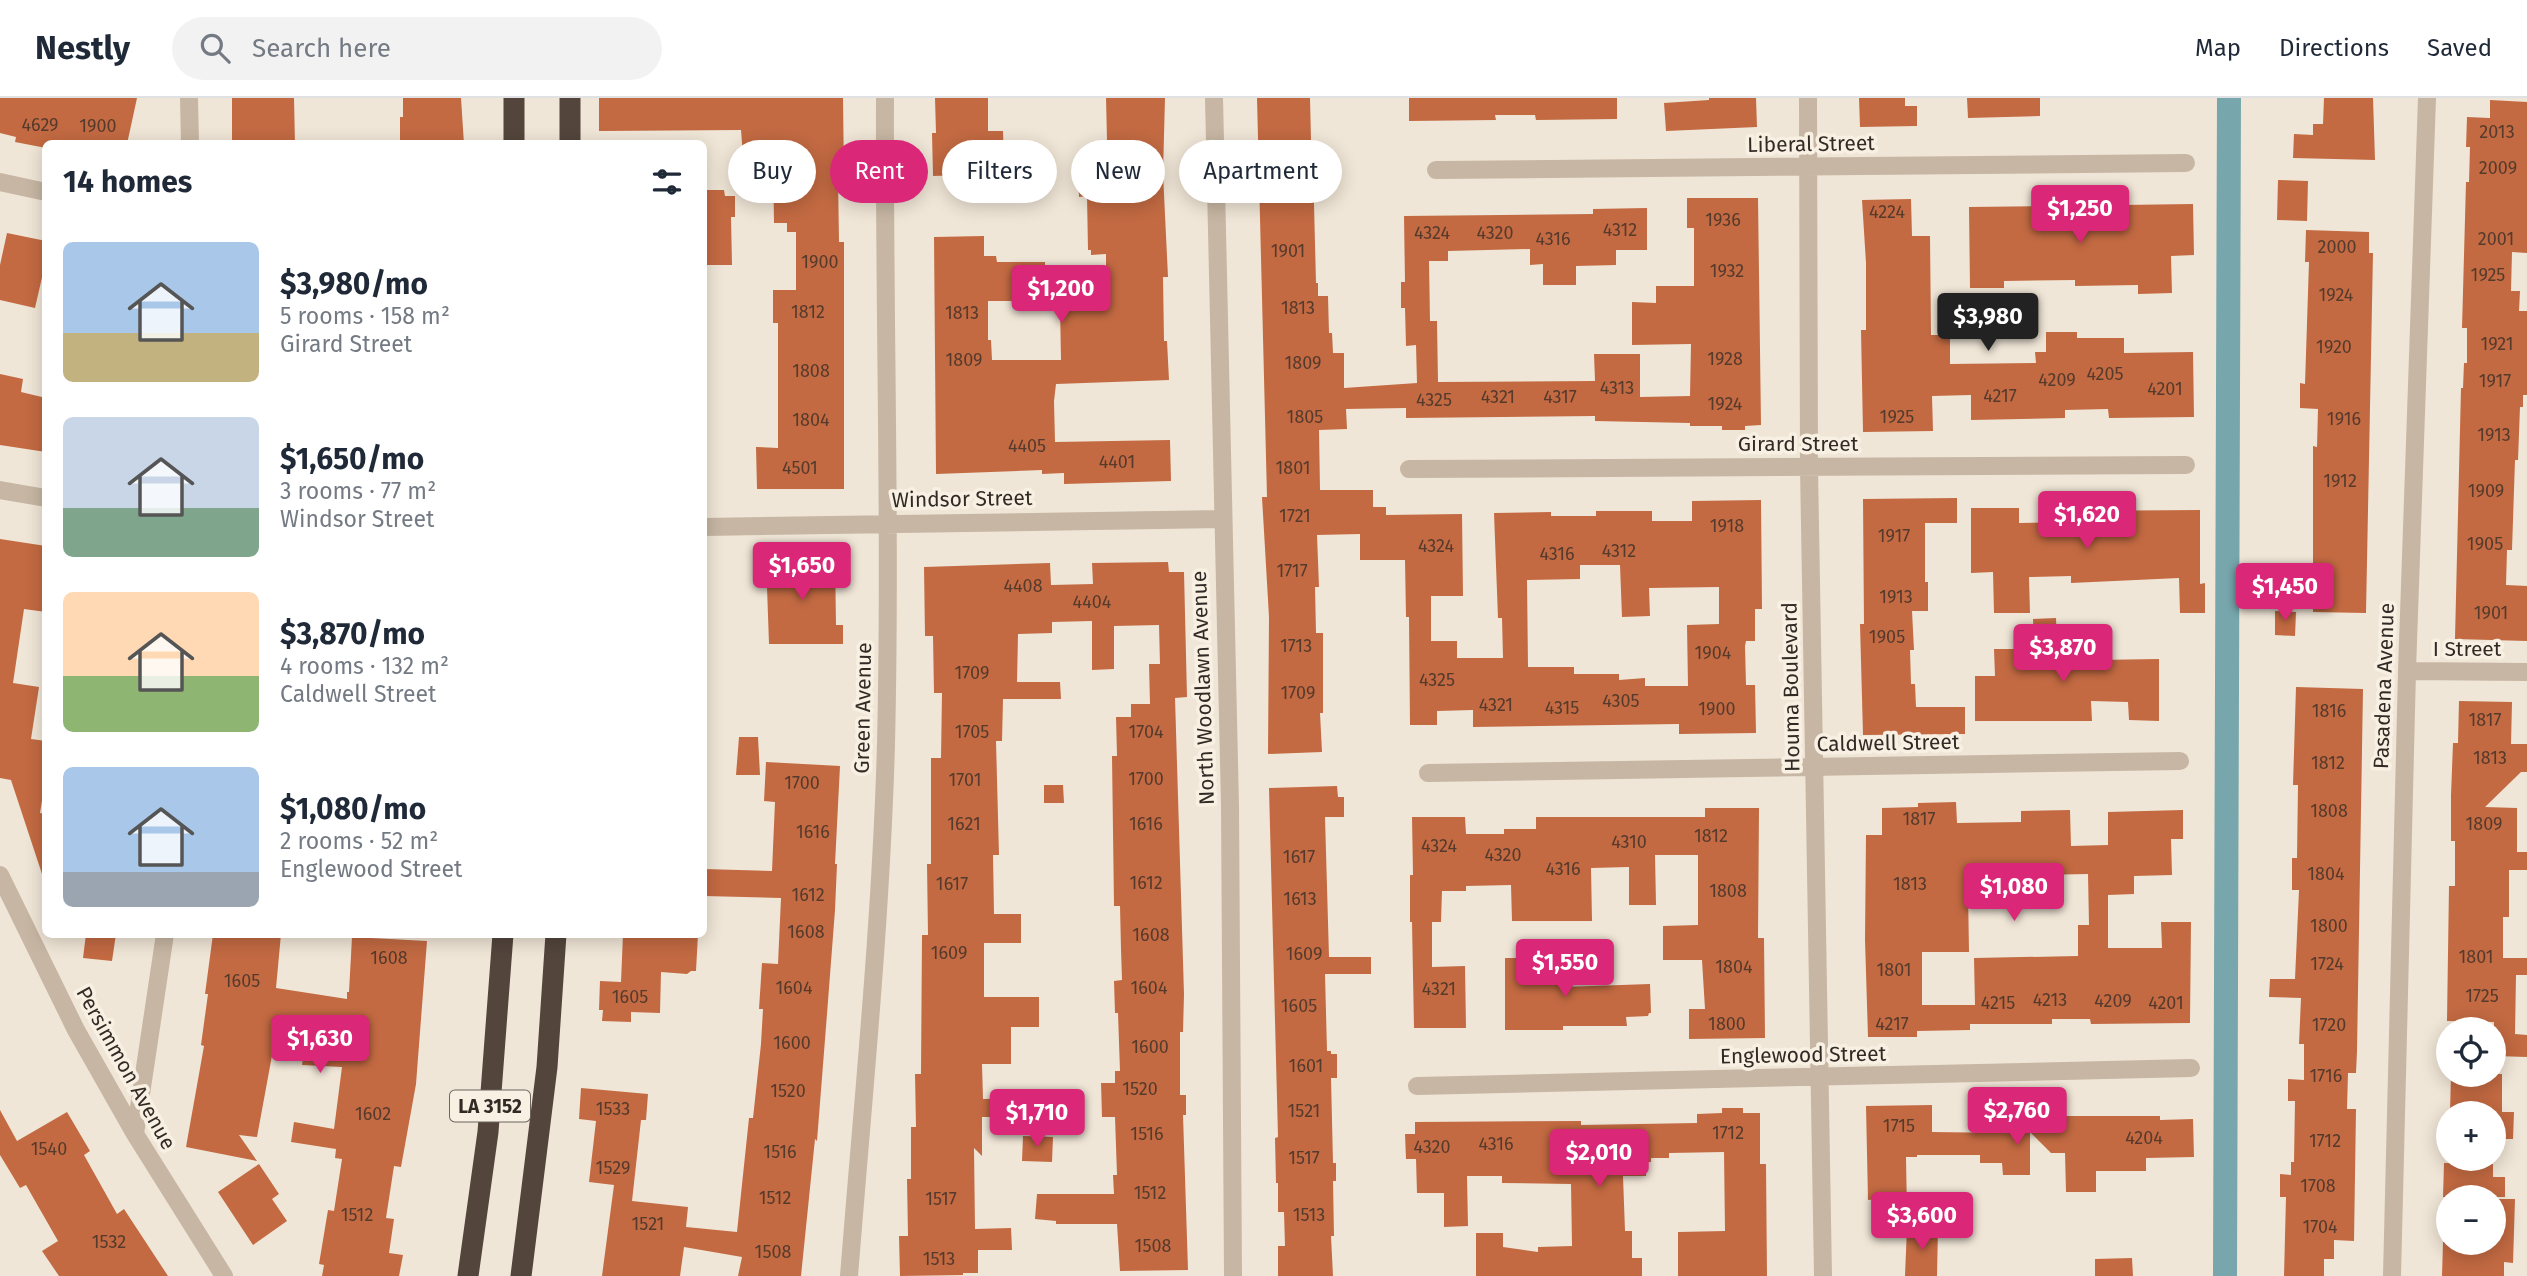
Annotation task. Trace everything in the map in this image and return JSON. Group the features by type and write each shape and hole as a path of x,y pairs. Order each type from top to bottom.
{"highway":[{"path":"514,98 514,140"},
{"path":"570,98 570,140"},
{"name":"LA 3152","path":"468,1276 488,1132 503,938"},
{"name":"LA 3152","path":"521,1276 547,1068 556,938"}],"street":[{"path":"189,98 190,140"},
{"name":"Green Avenue","path":"849,1276 879,891 886,745 888,523 885,98"},
{"name":"North Woodlawn Avenue","path":"1214,98 1230,806 1233,1276"},
{"name":"Houma Boulevard","path":"1808,98 1810,467 1823,1276"},
{"name":"Pasadena Avenue","path":"2392,1276 2407,671 2427,98"},
{"name":"Liberal Street","path":"1436,170 2186,163"},
{"path":"0,182 42,191"},
{"name":"Girard Street","path":"1409,470 2186,465"},
{"path":"0,490 42,497"},
{"name":"Windsor Street","path":"707,527 1222,519"},
{"name":"I Street","path":"2407,671 2527,672"},
{"name":"Caldwell Street","path":"1428,773 2180,761"},
{"name":"Persimmon Avenue","path":"0,875 76,1030 135,1134 224,1276"},
{"path":"135,1134 164,938"},
{"name":"Englewood Street","path":"1417,1086 2191,1068"}],"building":[{"path":"0,98 137,98 128,140 42,140 42,147 15,142 16,137 0,133"},
{"path":"232,98 294,98 295,140 232,140"},
{"path":"403,98 461,98 464,140 400,140 400,117 403,117"},
{"path":"599,98 843,98 844,140 830,140 830,203 838,203 839,242 844,242 844,489 757,489 756,447 778,448 778,323 773,323 773,290 796,290 796,232 787,232 787,223 774,223 774,203 816,203 816,140 742,140 741,130 599,131"},
{"path":"935,98 988,98 988,131 1003,131 1003,140 942,140 942,176 933,176 932,133 936,133"},
{"path":"1106,98 1165,98 1164,140 1107,140"},
{"path":"1257,98 1310,98 1311,140 1258,140"},
{"path":"1409,98 1617,98 1617,119 1536,120 1535,115 1495,115 1496,120 1409,121"},
{"path":"1709,98 1756,98 1757,127 1666,131 1664,103"},
{"path":"1859,98 1905,98 1905,106 1917,106 1917,126 1860,127"},
{"path":"1967,98 2040,98 2040,116 1968,118"},
{"path":"2324,98 2373,98 2375,160 2293,158 2294,134 2313,135 2313,124 2323,124"},
{"path":"2490,100 2527,102 2527,253 2512,252 2511,291 2520,291 2519,311 2527,311 2527,395 2523,395 2523,407 2520,407 2512,550 2507,550 2506,585 2527,586 2527,641 2455,639 2461,388 2464,363 2467,363 2467,328 2462,328 2466,182 2469,182 2470,147 2466,147 2467,117 2490,118"},
{"path":"2278,180 2308,181 2307,221 2277,220"},
{"path":"707,190 724,190 728,203 735,203 735,217 731,217 732,265 707,265"},
{"path":"1687,198 1758,198 1761,425 1745,426 1745,430 1722,430 1722,426 1690,426 1690,423 1595,421 1595,416 1406,418 1406,408 1346,409 1347,429 1319,430 1320,490 1373,490 1373,507 1386,507 1386,515 1462,514 1463,596 1431,596 1431,641 1457,641 1457,658 1503,658 1502,618 1498,618 1494,513 1551,512 1551,516 1596,516 1596,511 1652,511 1652,521 1692,521 1692,501 1761,500 1762,609 1755,609 1755,641 1746,641 1745,646 1746,685 1755,685 1756,733 1679,734 1679,724 1473,727 1473,710 1437,711 1437,725 1410,725 1409,617 1406,617 1405,560 1360,560 1360,534 1317,535 1319,587 1315,587 1316,633 1323,633 1323,713 1320,713 1322,752 1268,754 1269,617 1262,497 1267,497 1260,203 1314,203 1318,296 1328,296 1329,333 1332,333 1333,353 1344,353 1344,388 1417,383 1416,345 1406,346 1405,308 1401,308 1401,282 1405,282 1404,216 1593,214 1593,209 1647,208 1647,250 1616,250 1616,265 1576,266 1576,285 1543,285 1543,264 1530,265 1530,249 1448,251 1448,261 1429,261 1430,321 1437,321 1438,382 1595,381 1594,354 1640,354 1640,397 1690,396 1691,344 1632,345 1632,302 1656,303 1656,286 1694,286 1694,228 1687,228","holes":["1580,565 1620,565 1622,617 1650,616 1649,588 1719,587 1719,624 1687,625 1688,686 1645,686 1645,678 1619,680 1619,674 1574,674 1574,667 1528,667 1527,580 1580,579"]},
{"path":"1911,199 1912,236 1930,236 1931,335 1950,335 1950,364 2036,363 2035,352 2046,352 2046,332 2077,332 2077,338 2124,338 2124,353 2193,352 2194,417 2109,418 2108,409 2065,410 2065,418 1971,420 1971,395 1932,396 1933,431 1863,432 1861,330 1866,330 1866,263 1862,200"},
{"path":"1087,203 1164,203 1168,277 1163,277 1164,341 1167,341 1169,380 1056,384 1055,442 1170,440 1171,481 1064,484 1064,473 1042,474 1042,470 936,474 934,237 984,236 984,256 996,256 997,262 1045,262 1045,301 988,301 988,340 991,340 992,360 1061,360 1060,306 1106,306 1106,254 1091,255 1091,250 1088,250"},
{"path":"2193,204 2194,255 2171,256 2172,293 2138,294 2138,285 2075,286 2075,280 2004,281 2004,288 1970,288 1969,207"},
{"path":"2306,230 2369,232 2369,253 2373,253 2366,613 2313,612 2313,446 2317,447 2318,409 2300,408 2300,383 2305,384 2309,262 2305,262"},
{"path":"7,233 42,240 42,277 35,308 0,300 0,265"},
{"path":"0,374 23,379 21,392 42,397 42,451 0,445"},
{"path":"1957,498 1957,523 1925,523 1928,611 1912,611 1914,650 1910,650 1911,684 1915,684 1916,707 1965,707 1965,734 1863,735 1860,624 1864,624 1863,499"},
{"path":"1971,508 2019,508 2019,523 2064,522 2063,511 2200,510 2200,584 2205,583 2205,613 2180,613 2179,578 2071,583 2071,576 2029,577 2030,613 1994,613 1993,572 1971,573"},
{"path":"0,539 42,545 42,611 24,609 13,683 39,687 31,739 42,740 42,874 11,780 0,778"},
{"path":"835,558 836,625 843,625 843,644 769,644 766,559"},
{"path":"1168,562 1169,572 1184,572 1187,697 1175,698 1184,994 1183,1032 1180,1032 1180,1095 1186,1095 1186,1115 1183,1115 1188,1270 1120,1271 1117,1224 1056,1224 1056,1221 1035,1219 1037,1194 1114,1194 1113,1175 1117,1175 1115,1117 1102,1117 1101,1083 1115,1083 1115,1071 1120,1071 1114,981 1122,980 1120,906 1114,906 1112,756 1117,756 1116,717 1131,717 1131,704 1150,704 1149,664 1160,664 1159,625 1114,626 1114,669 1092,670 1092,621 1052,622 1052,633 1018,634 1017,682 1060,682 1061,699 1003,699 1002,741 996,741 999,855 993,855 994,914 1021,914 1021,943 984,943 984,997 1039,997 1039,1027 1011,1027 1011,1064 982,1064 983,1099 1033,1098 1033,1117 982,1117 982,1156 974,1148 975,1229 1011,1228 1012,1250 978,1250 978,1273 900,1276 899,1236 908,1236 907,1179 911,1179 911,1127 916,1127 915,1074 921,1074 922,935 928,935 927,864 931,864 931,758 941,758 942,693 934,693 933,636 925,636 924,567 1050,563 1051,585 1093,584 1092,563"},
{"path":"2275,611 2296,612 2295,636 2275,635"},
{"path":"2056,618 2058,666 2097,665 2097,660 2159,659 2159,721 2129,720 2128,702 2091,701 2092,721 1975,721 1975,676 1995,676 1994,649 2034,649 2033,619"},
{"path":"2296,687 2363,689 2357,1051 2356,1073 2348,1073 2347,1109 2356,1109 2354,1241 2334,1240 2334,1259 2324,1259 2324,1276 2284,1276 2286,1197 2280,1197 2280,1174 2291,1175 2291,1162 2294,1162 2295,1101 2288,1101 2288,1079 2304,1080 2304,1044 2299,1044 2301,998 2269,997 2270,979 2295,979 2299,890 2292,890 2292,858 2297,858 2298,785 2293,785"},
{"path":"2459,701 2512,702 2511,744 2527,744 2527,772 2521,772 2485,807 2517,808 2517,852 2527,852 2527,870 2509,870 2509,917 2503,917 2503,958 2527,958 2527,975 2516,975 2515,1034 2527,1035 2527,1057 2506,1056 2506,1017 2447,1017 2449,886 2455,886 2455,841 2451,841 2453,743 2458,743"},
{"path":"739,737 758,737 760,775 736,775"},
{"path":"766,762 840,766 835,910 817,1141 815,1139 801,1276 738,1276 742,1257 684,1247 680,1276 602,1276 614,1185 589,1182 596,1121 579,1119 581,1088 648,1094 646,1120 641,1120 632,1201 688,1207 686,1227 737,1232 749,1118 753,1118 761,1044 763,1009 759,1009 762,963 778,964 781,898 707,896 707,869 772,871 775,802 764,801"},
{"path":"1044,785 1063,785 1064,803 1044,803"},
{"path":"1337,786 1338,797 1344,797 1344,817 1325,817 1329,957 1371,957 1371,974 1325,974 1327,1051 1337,1054 1337,1078 1331,1078 1333,1163 1336,1163 1336,1181 1333,1181 1334,1236 1331,1236 1333,1276 1278,1276 1278,1246 1285,1246 1284,1212 1278,1212 1276,1183 1275,1138 1278,1137 1269,788"},
{"path":"1956,802 1957,823 2021,822 2021,811 2070,810 2071,846 2108,845 2108,812 2183,810 2183,839 2171,839 2172,875 2134,876 2134,894 2108,895 2108,948 2162,948 2161,922 2191,922 2190,1023 2091,1024 2090,1019 2052,1019 2052,1024 1970,1024 1970,1030 1917,1031 1917,1037 1868,1037 1866,835 1882,835 1882,808 1918,807 1918,803","holes":["2088,874 2089,925 2078,925 2078,956 1974,958 1975,1005 1922,1005 1922,952 1969,952 1968,890 2015,889 2015,905 2038,905 2037,875"]},
{"path":"1705,808 1759,808 1758,938 1764,938 1765,1038 1689,1039 1689,1009 1705,1009 1702,960 1663,960 1663,926 1698,925 1698,855 1655,855 1656,905 1629,905 1629,867 1591,868 1592,921 1512,921 1511,885 1466,886 1466,891 1442,891 1441,922 1432,922 1432,967 1465,966 1466,1028 1414,1028 1410,922 1410,875 1413,875 1412,817 1465,817 1466,834 1504,834 1504,829 1536,829 1536,817 1705,817"},
{"path":"86,938 115,938 112,961 83,958"},
{"path":"212,938 281,938 276,988 347,999 352,938 427,941 416,1084 401,1167 394,1166 386,1218 394,1219 389,1253 403,1255 399,1276 322,1276 324,1265 319,1264 328,1210 334,1211 342,1159 335,1158 336,1149 291,1142 294,1122 334,1129 342,1067 302,1065 307,1028 278,1023 257,1137 239,1135 257,1161 186,1147 204,1046 201,1045 208,994 205,994"},
{"path":"623,938 698,938 696,971 687,974 661,972 660,1013 631,1012 631,1022 602,1021 603,1010 599,1010 600,981 621,982"},
{"path":"1505,958 1563,958 1563,987 1650,984 1651,1013 1648,1016 1626,1017 1627,1026 1505,1030"},
{"path":"2451,1087 2502,1087 2502,1101 2450,1101"},
{"path":"1932,1105 1932,1132 2008,1133 2008,1119 2043,1116 2160,1116 2160,1120 2193,1119 2194,1157 2146,1158 2146,1171 2096,1171 2096,1192 2066,1192 2065,1153 2051,1153 2030,1132 2030,1175 2003,1175 2002,1163 1980,1163 1980,1155 1906,1157 1907,1214 1879,1215 1879,1199 1868,1200 1866,1106"},
{"path":"1722,1108 1743,1108 1743,1113 1760,1113 1760,1164 1766,1164 1767,1276 1678,1276 1678,1232 1725,1231 1724,1152 1669,1153 1669,1158 1651,1158 1651,1162 1646,1162 1646,1176 1623,1176 1625,1231 1632,1231 1632,1258 1642,1258 1642,1276 1476,1276 1476,1233 1503,1233 1503,1247 1538,1252 1538,1247 1572,1246 1571,1184 1502,1183 1502,1176 1467,1176 1468,1226 1444,1227 1444,1193 1417,1193 1416,1159 1406,1159 1405,1134 1415,1134 1415,1122 1581,1121 1581,1125 1697,1123 1697,1114 1722,1113"},
{"path":"0,1110 17,1141 67,1112 90,1151 84,1155 117,1214 124,1209 168,1276 59,1276 42,1251 58,1241 26,1185 20,1188 0,1155"},
{"path":"2506,1112 2514,1112 2513,1139 2506,1139"},
{"path":"1023,1136 1053,1137 1052,1162 1022,1161"},
{"path":"259,1164 279,1194 272,1199 287,1221 253,1245 218,1192"},
{"path":"2444,1171 2493,1171 2493,1177 2505,1177 2505,1185 2443,1185"},
{"path":"2506,1199 2515,1199 2513,1263 2504,1262 2504,1276 2442,1276 2443,1255 2506,1255"},
{"path":"1907,1227 1938,1228 1937,1276 1905,1276"},
{"path":"2132,1258 2133,1276 2095,1276 2095,1259"}],"waterway":[{"path":"2225,1276 2229,98"}]}
